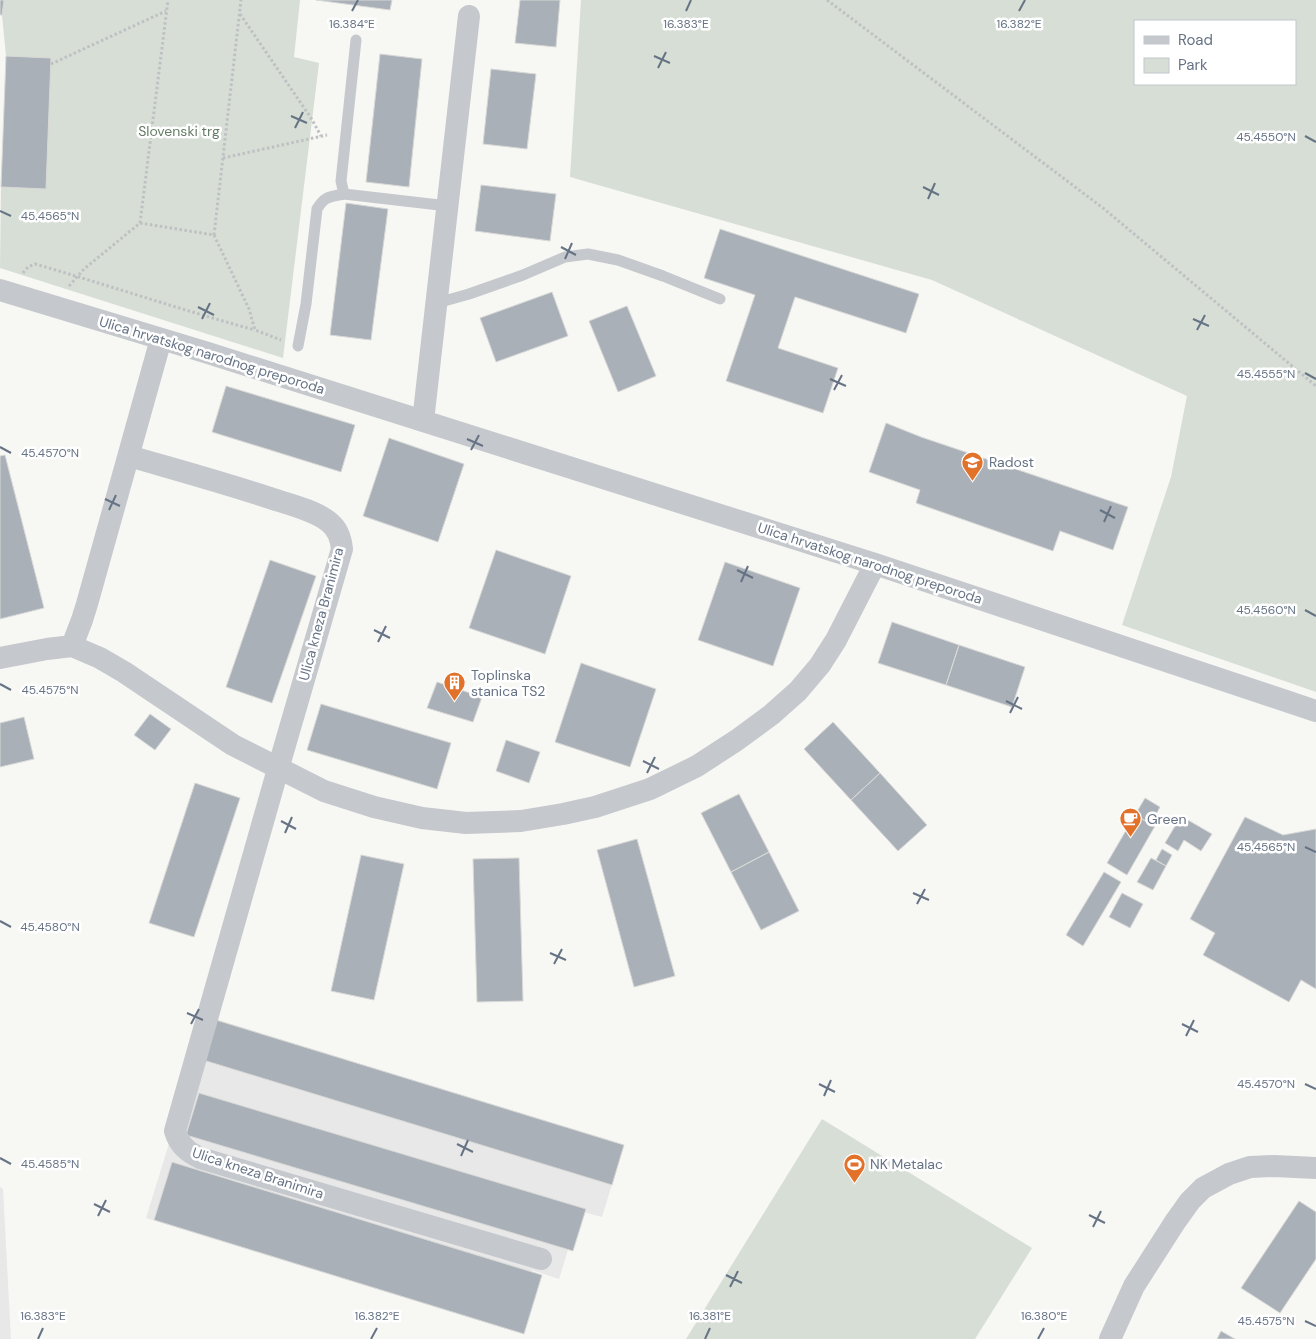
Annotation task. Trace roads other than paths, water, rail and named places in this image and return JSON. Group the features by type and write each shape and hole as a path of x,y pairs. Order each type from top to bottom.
{"street":[{"path":"423,421 469,16"},
{"name":"Ulica hrvatskog narodnog preporoda","path":"0,290 875,564 1316,711"},
{"path":"72,646 85,612 161,339"},
{"name":"Ulica kneza Branimira","path":"129,456 301,508 330,522 336,529 342,549 175,1131 179,1142 184,1149 200,1158 541,1259"},
{"path":"0,658 72,646 100,658 124,672 233,745 324,791 374,807 422,818 466,822 521,821 595,807 650,789 691,769 737,740 771,715 798,691 820,665 836,640 875,564"},
{"path":"1110,1339 1134,1286 1175,1222 1203,1188 1229,1174 1250,1167 1316,1168"}],"lane":[{"path":"344,194 341,181 356,40"},
{"path":"298,346 306,304 317,209 322,201 329,197 344,194 448,206"},
{"path":"436,303 469,294 565,257 588,254 618,260 720,299"}],"place":[{"name":"Radost","path":"973,481"},
{"name":"Toplinska stanica TS2","path":"455,702"},
{"name":"Green","path":"1131,838"},
{"name":"NK Metalac","path":"854,1183"}],"park label":[{"name":"Slovenski trg","path":"179,131"}]}
